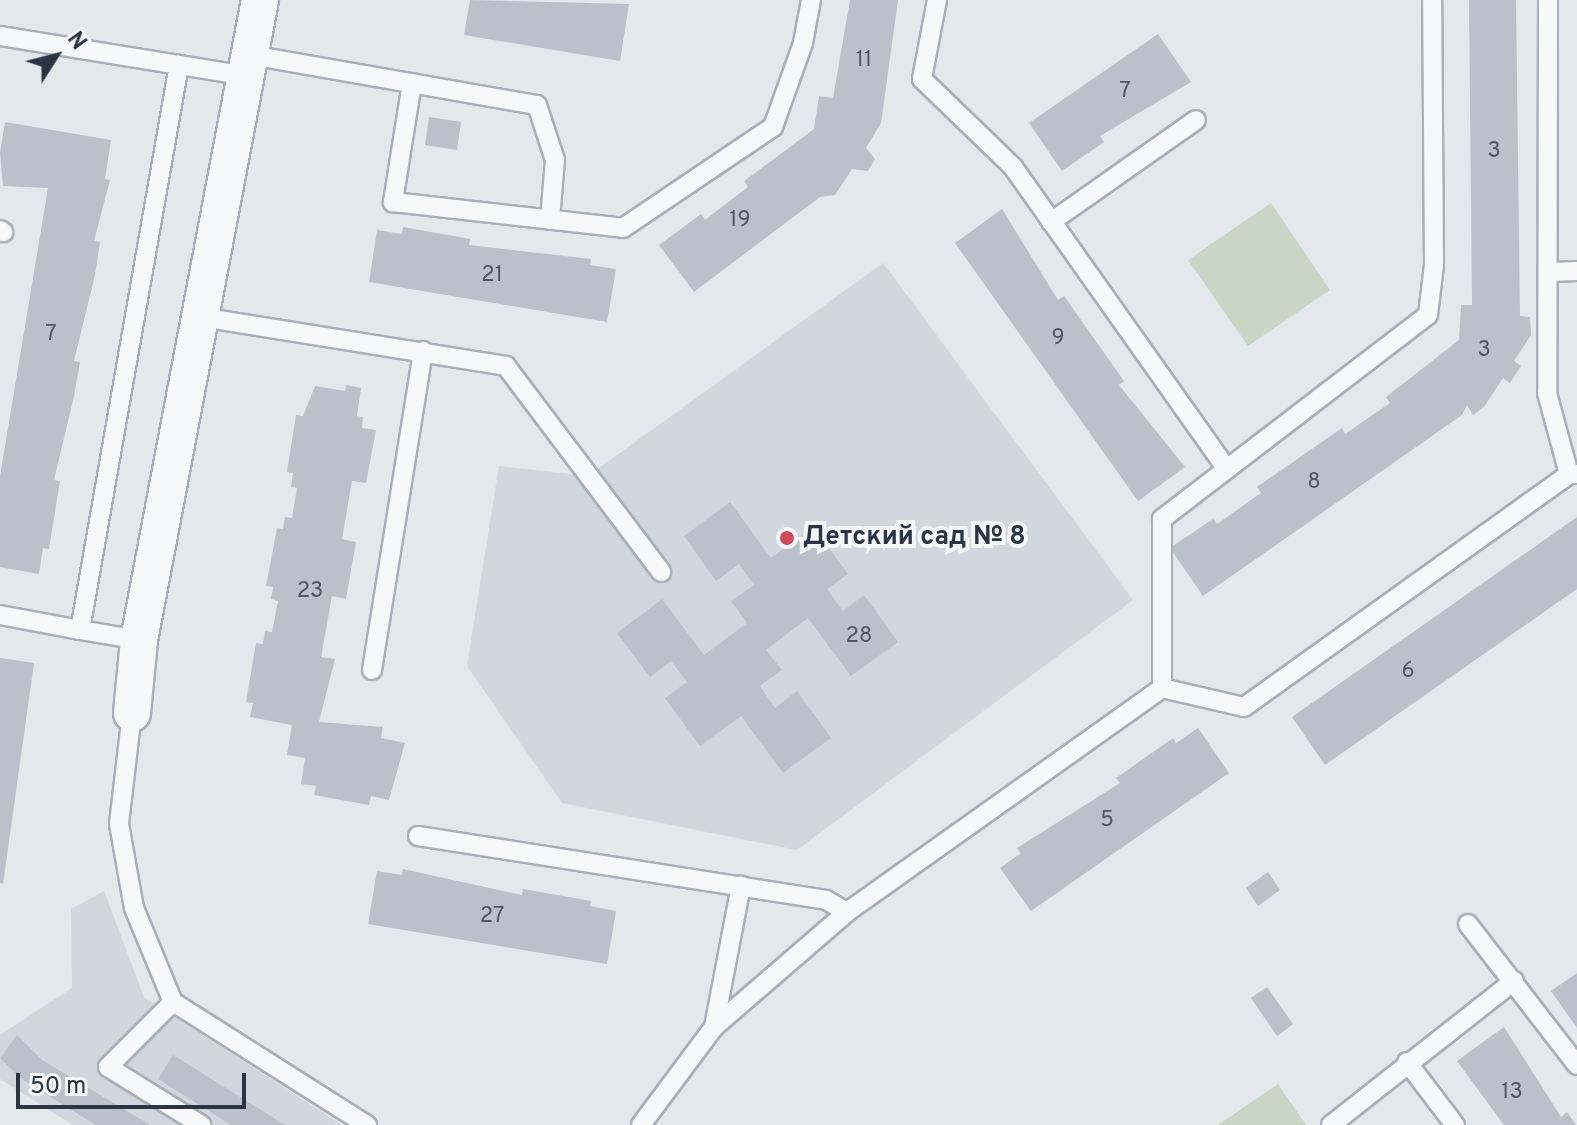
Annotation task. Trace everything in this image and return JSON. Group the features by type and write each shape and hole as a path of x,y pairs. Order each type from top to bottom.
{"street":[{"path":"132,713 139,640 260,0"}],"lane":[{"path":"412,83 393,202 623,228 773,127 803,43 811,0"},
{"path":"937,0 922,79 1013,167 1227,469"},
{"path":"1162,688 1162,519 1428,315 1434,265 1432,0"},
{"path":"641,1125 714,1027 847,912 1162,688 1244,707 1573,474 1547,393 1550,272 1548,0"},
{"path":"0,36 179,65 248,66 412,83 537,105 555,160 550,220"},
{"path":"80,630 179,65"},
{"path":"1051,222 1196,120"},
{"path":"1550,272 1577,271"},
{"path":"201,317 506,366 661,572"},
{"path":"372,670 423,351"},
{"path":"0,615 139,640"},
{"path":"132,713 119,824 134,908 173,1002 367,1125"},
{"path":"418,836 826,900 847,912"},
{"path":"714,1027 741,886"},
{"path":"1468,924 1577,1065"},
{"path":"1328,1124 1514,981"},
{"path":"173,1002 108,1067 201,1125"},
{"path":"1407,1062 1455,1125"}],"shaded area":[{"name":"Детский сад № 8","path":"883,263 1133,600 797,850 562,803 467,666 499,466 588,476"},
{"path":"104,891 144,997 342,1125 73,1125 0,1079 0,1035 72,988 71,909"}],"green space":[{"path":"1271,203 1330,290 1248,346 1188,260"},
{"path":"1278,1084 1306,1125 1218,1125"}],"building":[{"path":"470,0 629,4 620,61 464,35"},
{"path":"850,0 898,0 881,123 866,148 875,159 868,171 852,169 835,195 820,197 694,292 659,245 701,214 705,220 748,187 744,181 814,129 819,96 833,98"},
{"path":"1469,0 1516,0 1520,316 1530,317 1531,335 1514,361 1521,366 1510,383 1503,378 1484,407 1473,415 1467,405 1462,415 1203,596 1170,548 1213,519 1217,524 1261,493 1257,487 1342,428 1345,434 1390,403 1386,397 1459,340 1461,305 1472,305"},
{"path":"1158,34 1191,82 1100,136 1104,142 1062,171 1029,123"},
{"path":"429,117 461,122 457,150 425,145"},
{"path":"5,122 111,140 105,179 110,180 94,241 100,242 95,275 74,361 80,362 54,480 60,481 49,549 43,548 39,574 0,567 0,476 48,188 3,186 0,153"},
{"path":"1002,209 1058,300 1064,296 1124,381 1119,385 1185,467 1138,501 955,243"},
{"path":"403,227 470,239 469,245 591,259 590,265 616,269 607,322 369,282 377,230 402,234"},
{"path":"346,385 361,388 357,416 363,417 362,428 376,430 366,483 352,481 342,539 356,542 346,599 332,596 321,657 335,659 319,722 383,727 381,738 405,743 389,800 371,796 369,805 314,795 316,786 301,784 305,758 287,755 292,725 250,717 253,703 246,702 256,643 263,644 265,631 272,632 278,601 271,599 273,587 266,586 277,528 283,529 285,517 292,518 297,488 291,487 293,473 287,472 296,415 303,416 315,386 345,391"},
{"path":"730,502 771,558 813,527 848,574 827,589 843,611 864,595 898,642 851,676 808,618 766,650 782,670 760,686 775,708 797,691 831,738 783,773 741,716 700,746 665,698 687,682 671,661 650,677 617,633 662,599 704,655 747,623 731,601 754,585 739,564 716,581 684,536"},
{"path":"1577,517 1577,589 1325,765 1292,717"},
{"path":"0,658 34,663 3,884 0,883"},
{"path":"1198,728 1229,773 1031,911 1000,868 1021,853 1017,848 1120,783 1116,778 1173,738 1176,743"},
{"path":"403,869 522,895 523,889 591,901 590,906 616,911 607,964 368,924 377,871 402,875"},
{"path":"1268,872 1280,890 1258,906 1246,888"},
{"path":"1577,973 1577,1028 1551,991"},
{"path":"1267,987 1293,1024 1277,1036 1251,998"},
{"path":"1504,1027 1561,1117 1567,1112 1576,1125 1504,1125 1457,1061"},
{"path":"17,1035 42,1060 150,1125 96,1125 23,1080 0,1058"},
{"path":"173,1055 285,1125 231,1125 158,1079"}],"place":[{"name":"Детский сад № 8","path":"787,538"}]}
